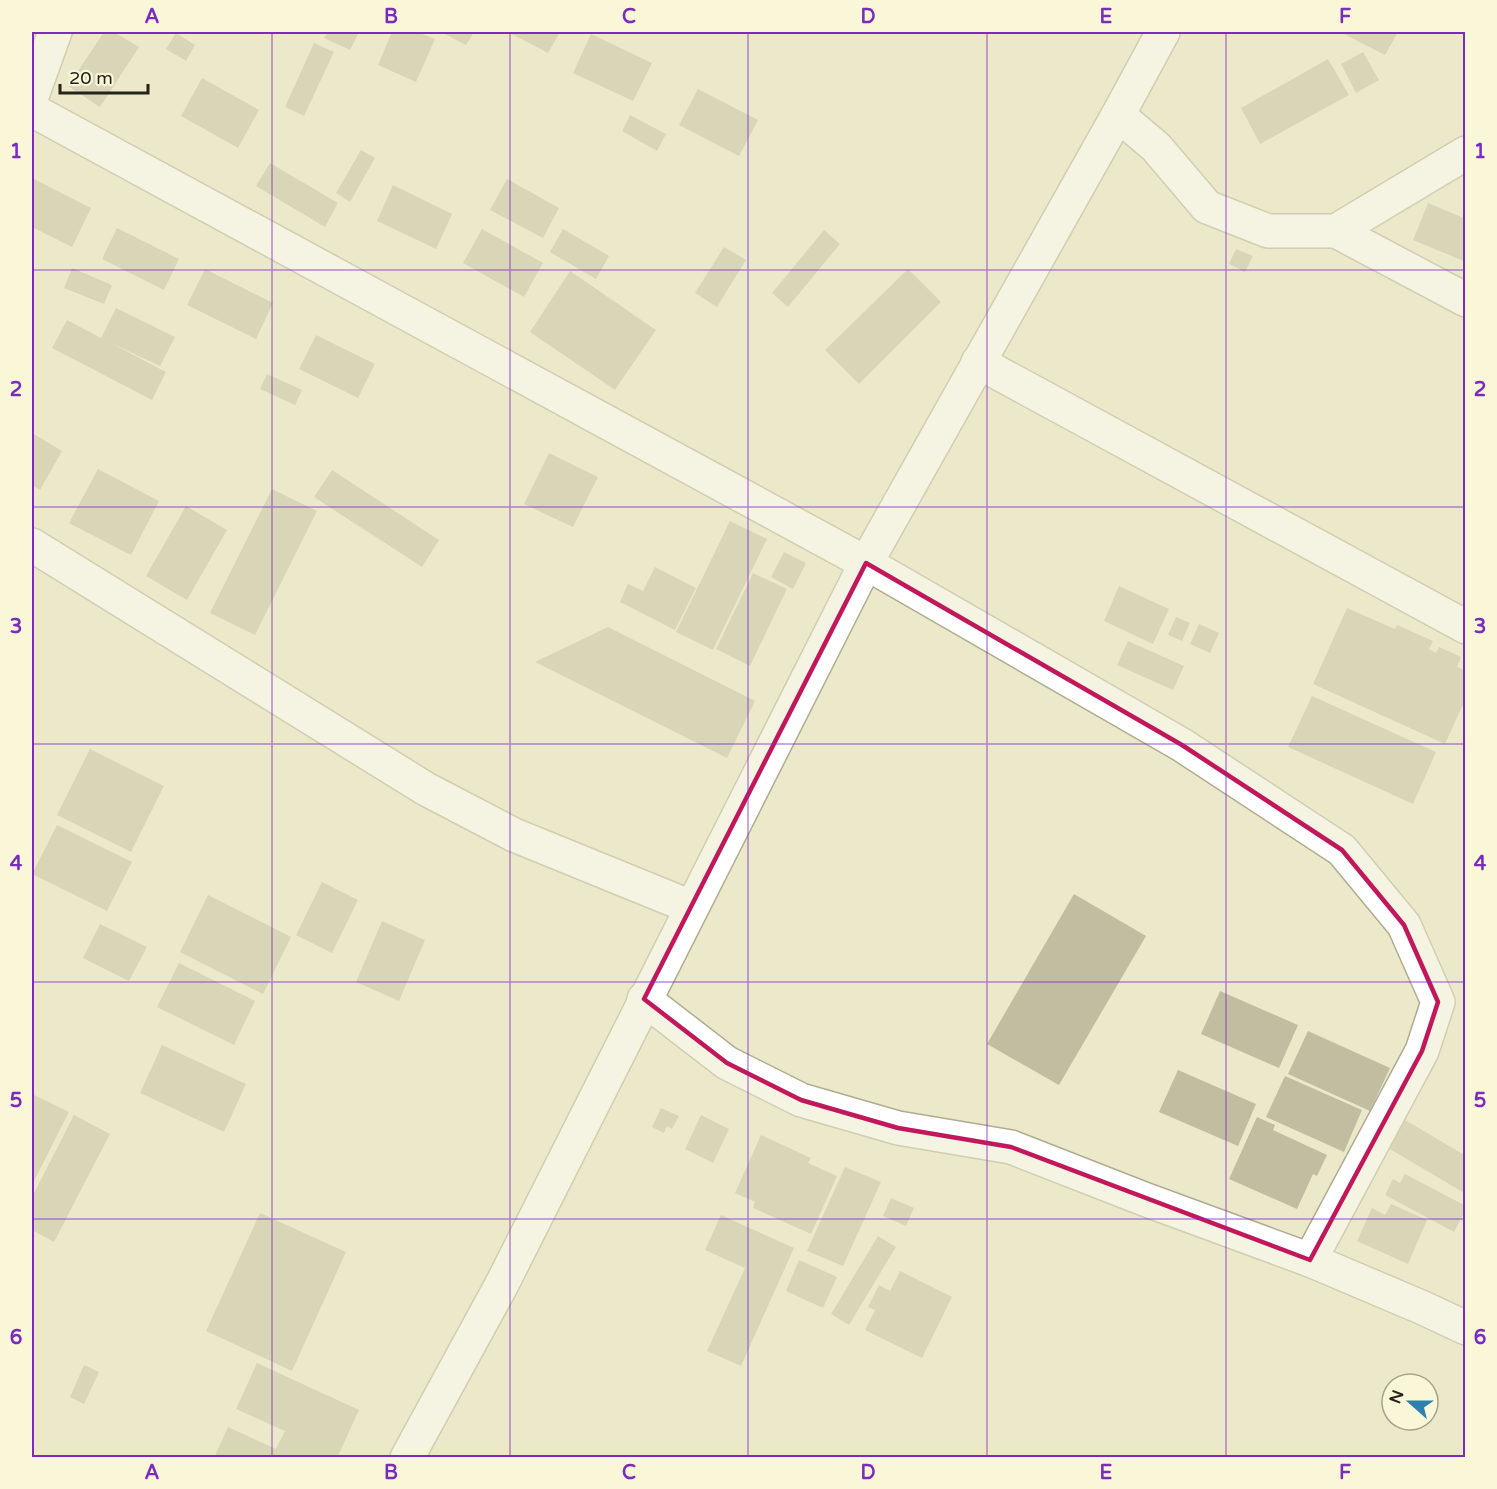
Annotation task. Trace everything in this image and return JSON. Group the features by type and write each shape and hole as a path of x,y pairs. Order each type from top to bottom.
{"street":[{"path":"32,96 55,32"},
{"path":"407,1458 502,1284 866,563 1163,32"},
{"path":"32,110 866,563 1182,746 1342,850 1404,925 1438,1002 1422,1051 1310,1260"},
{"path":"1118,115 1155,147 1207,207 1268,231 1336,231 1466,300"},
{"path":"1336,231 1466,153"},
{"path":"978,362 1466,627"},
{"path":"32,545 426,789 514,835 691,907"},
{"path":"644,999 727,1063 801,1100 898,1128 1011,1147 1310,1260 1466,1328"}],"highlighted area":[{"path":"866,563 1182,745 1342,850 1404,925 1438,1002 1422,1051 1310,1260 1011,1147 898,1128 801,1100 727,1063 644,999"}],"building":[{"path":"104,32 114,32 139,47 100,107 68,86"},
{"path":"328,32 359,32 350,50 324,38"},
{"path":"392,32 417,32 435,39 416,82 378,65"},
{"path":"441,32 474,32 466,45"},
{"path":"508,32 560,32 548,53"},
{"path":"1340,32 1398,32 1385,55"},
{"path":"176,33 195,45 186,61 166,49"},
{"path":"591,34 652,63 633,101 573,73"},
{"path":"314,43 334,52 304,116 285,107"},
{"path":"1363,52 1379,80 1356,93 1341,64"},
{"path":"1328,59 1349,95 1260,144 1241,108"},
{"path":"202,78 259,110 238,148 181,116"},
{"path":"698,89 758,120 739,156 679,125"},
{"path":"630,115 666,134 657,151 622,131"},
{"path":"361,150 375,158 350,202 336,193"},
{"path":"270,163 338,203 325,227 256,186"},
{"path":"32,178 91,208 72,247 32,227"},
{"path":"507,179 559,208 543,238 490,210"},
{"path":"393,185 452,214 436,249 377,221"},
{"path":"1428,203 1466,219 1466,262 1413,240"},
{"path":"117,228 179,259 164,290 102,259"},
{"path":"482,229 543,263 524,297 463,263"},
{"path":"563,229 609,256 596,279 550,252"},
{"path":"824,230 840,244 788,307 772,293"},
{"path":"724,247 746,260 717,307 695,293"},
{"path":"1236,249 1253,256 1245,272 1229,264"},
{"path":"72,268 112,285 104,304 64,288"},
{"path":"205,269 273,303 256,339 187,305"},
{"path":"908,269 941,302 859,384 825,350"},
{"path":"570,271 656,330 615,390 530,332"},
{"path":"116,308 175,337 160,366 111,343 166,372 152,400 52,348 67,320 101,338"},
{"path":"316,335 375,364 358,398 299,369"},
{"path":"267,374 302,390 295,405 260,389"},
{"path":"32,433 62,451 40,490 32,485"},
{"path":"549,453 598,477 573,527 524,504"},
{"path":"98,469 159,501 131,555 69,523"},
{"path":"332,470 439,540 422,567 314,497"},
{"path":"272,489 317,511 255,635 210,613"},
{"path":"186,506 227,530 187,600 146,576"},
{"path":"730,521 767,539 713,650 676,632"},
{"path":"784,552 806,563 793,589 771,577"},
{"path":"655,567 696,588 675,630 620,602 628,584 643,591"},
{"path":"753,573 787,589 750,666 716,649"},
{"path":"1119,586 1169,609 1153,644 1104,621"},
{"path":"1347,608 1395,629 1397,625 1433,641 1429,649 1436,653 1439,647 1461,657 1457,667 1466,671 1466,698 1445,744 1313,684"},
{"path":"1176,617 1190,623 1182,641 1168,635"},
{"path":"1199,624 1219,633 1210,653 1190,644"},
{"path":"608,627 755,701 727,758 535,662"},
{"path":"1128,641 1184,666 1173,690 1117,665"},
{"path":"1312,696 1436,752 1413,804 1288,747"},
{"path":"90,749 164,786 131,852 57,815"},
{"path":"57,825 132,862 107,911 32,874"},
{"path":"322,882 358,900 332,953 296,935"},
{"path":"1074,894 1146,936 1059,1085 987,1044"},
{"path":"208,895 291,937 263,994 180,952"},
{"path":"382,921 425,940 399,1001 356,982"},
{"path":"100,924 147,947 129,981 83,958"},
{"path":"179,963 255,1001 234,1045 157,1007"},
{"path":"1220,991 1298,1025 1279,1068 1201,1034"},
{"path":"1308,1031 1390,1068 1370,1111 1288,1074"},
{"path":"162,1045 246,1084 224,1132 140,1093"},
{"path":"1178,1070 1256,1104 1238,1146 1159,1112"},
{"path":"1285,1076 1362,1110 1344,1152 1266,1117"},
{"path":"32,1094 69,1112 32,1185"},
{"path":"661,1108 679,1116 672,1129 667,1126 664,1133 652,1127"},
{"path":"74,1115 110,1134 54,1242 32,1230 32,1197"},
{"path":"701,1115 729,1129 713,1163 685,1149"},
{"path":"1257,1117 1275,1125 1273,1130 1327,1155 1317,1176 1313,1174 1297,1209 1229,1179"},
{"path":"1405,1120 1466,1156 1466,1194 1388,1148"},
{"path":"761,1135 811,1158 808,1163 837,1176 811,1234 753,1208 755,1202 735,1193"},
{"path":"845,1167 881,1182 843,1266 807,1251"},
{"path":"1405,1174 1466,1206 1454,1232 1385,1195 1393,1179 1400,1183"},
{"path":"891,1198 914,1208 906,1226 883,1216"},
{"path":"1391,1204 1427,1220 1408,1264 1357,1241 1372,1208 1385,1215"},
{"path":"260,1213 346,1252 292,1371 206,1331"},
{"path":"721,1215 794,1248 741,1366 707,1351 745,1268 705,1250"},
{"path":"878,1236 896,1247 849,1325 831,1314"},
{"path":"799,1260 837,1277 823,1308 786,1291"},
{"path":"900,1271 952,1297 922,1358 865,1330 875,1310 868,1307 879,1285 890,1291"},
{"path":"257,1363 359,1410 337,1458 214,1458 228,1427 276,1449 285,1431 236,1409"},
{"path":"84,1365 99,1372 84,1404 70,1397"}]}
